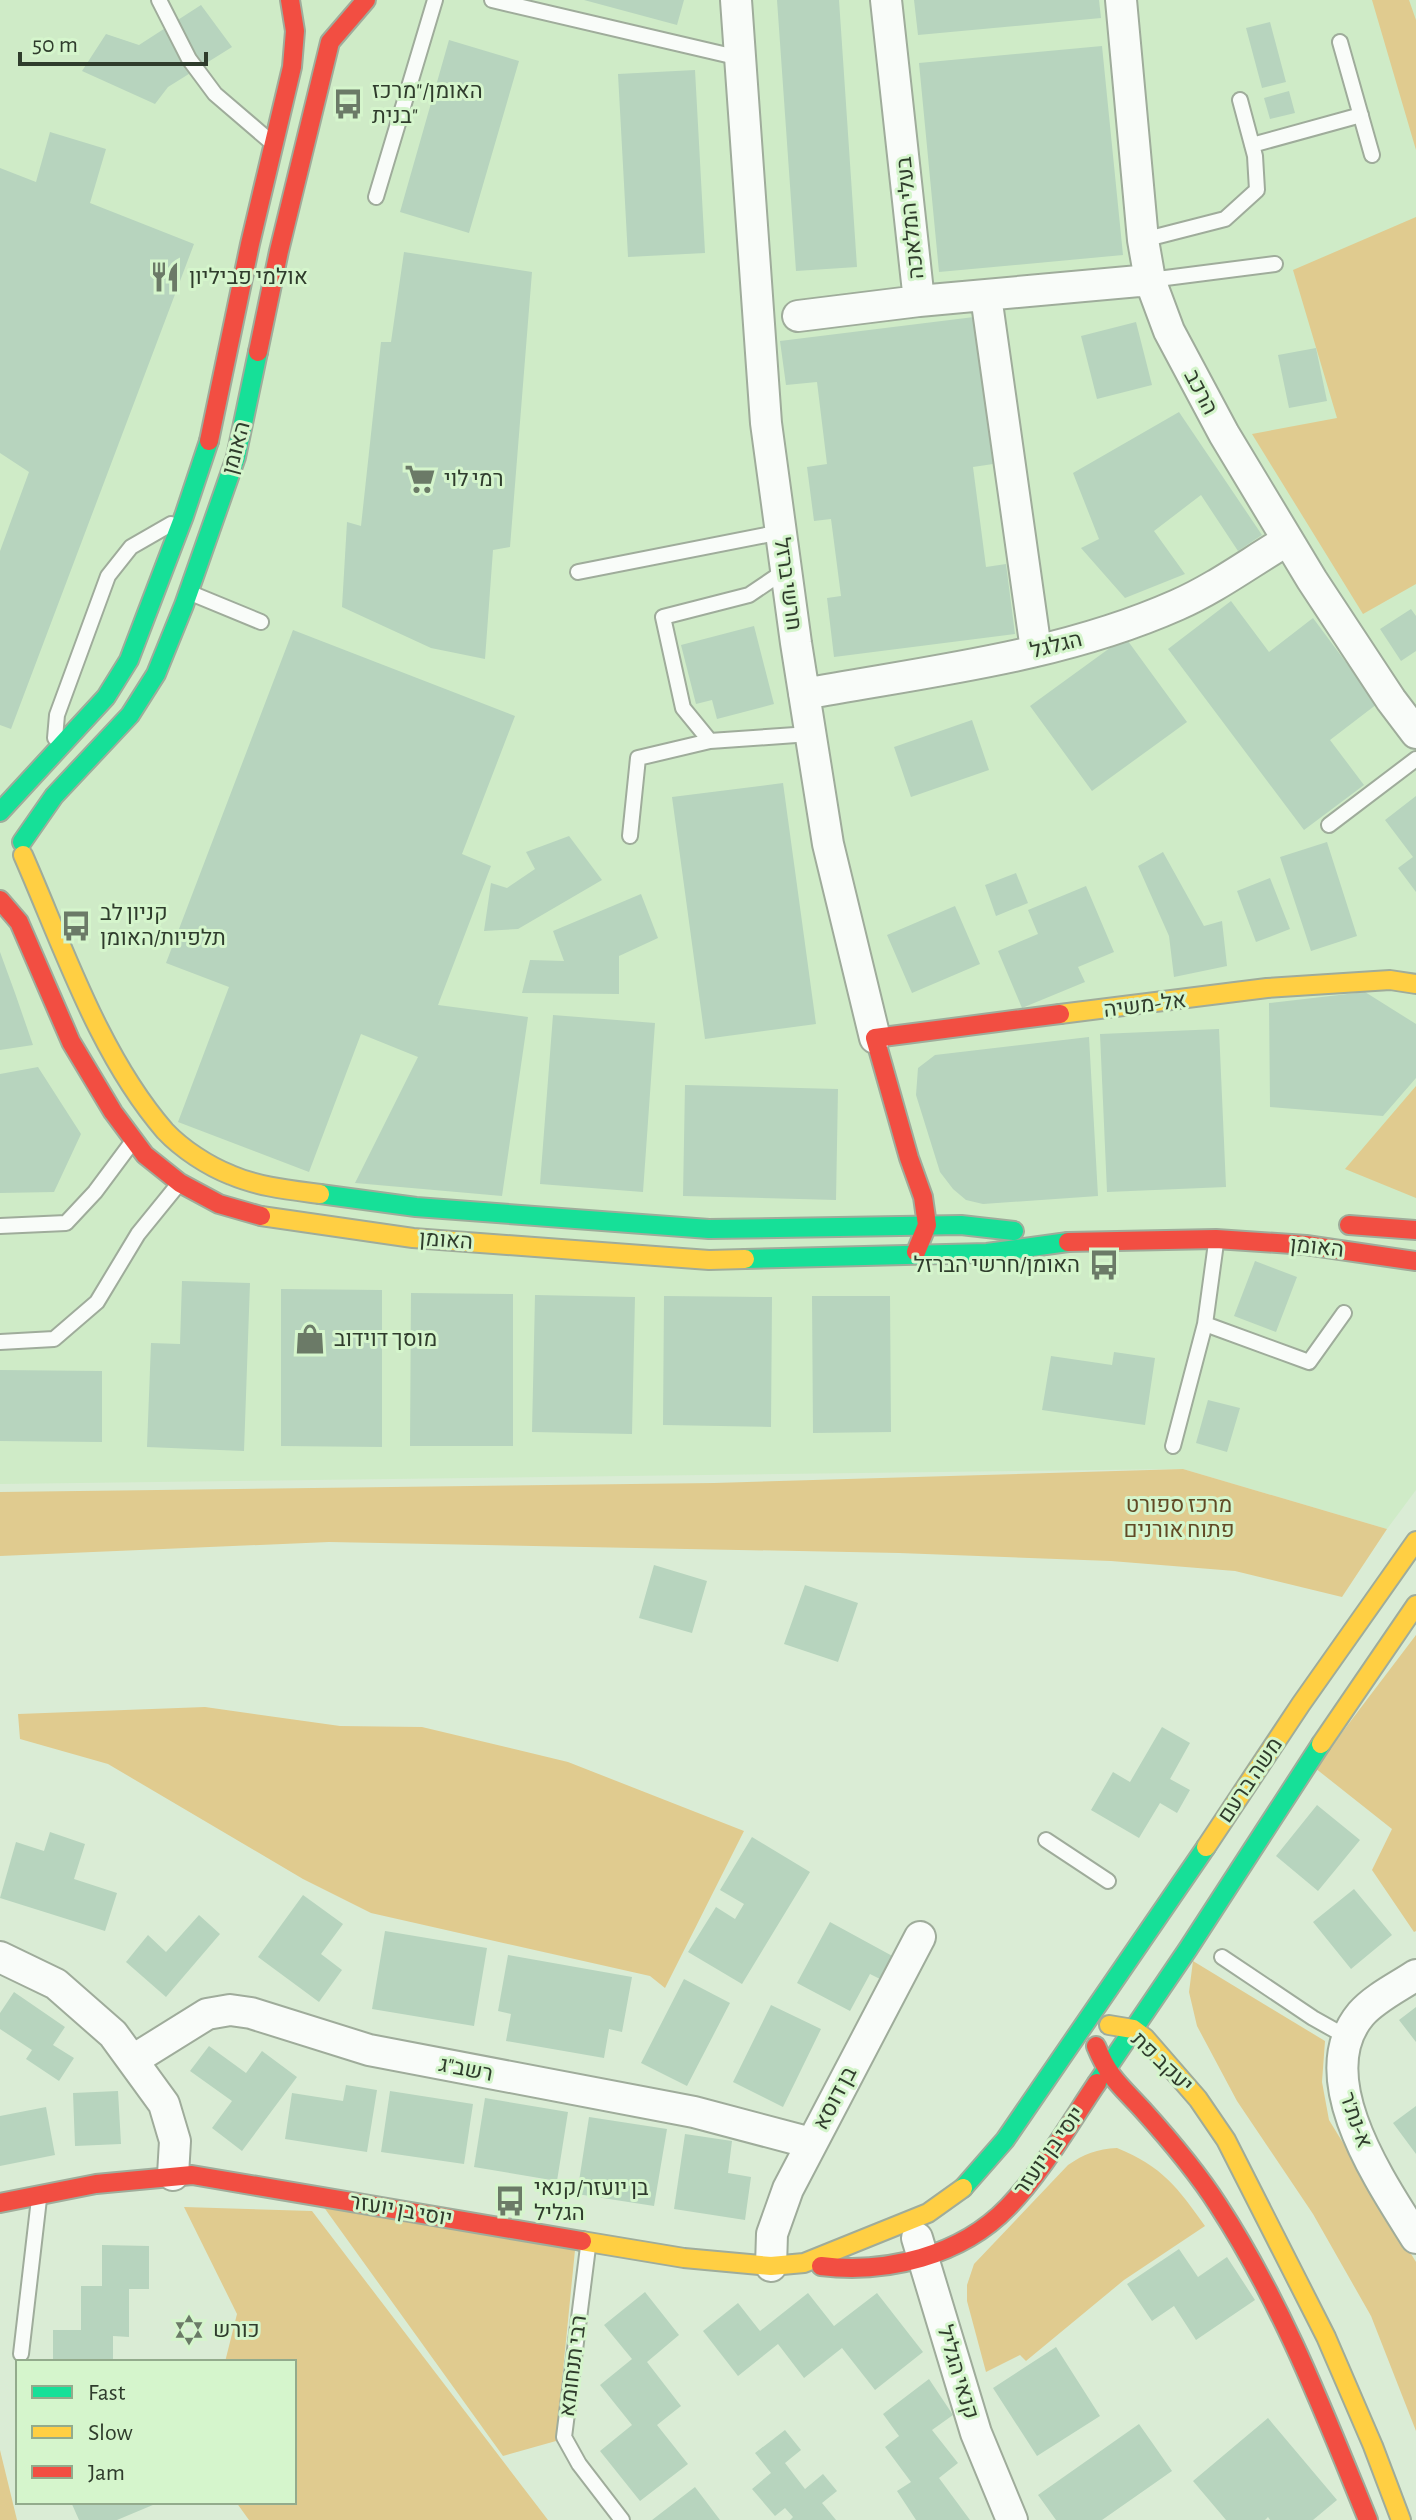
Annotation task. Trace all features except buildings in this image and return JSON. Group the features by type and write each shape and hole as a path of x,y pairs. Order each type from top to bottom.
{"street":[{"name":"האומן","path":"0,812 106,697 129,660 184,516 207,448 250,244 292,67 295,31 290,0"},
{"name":"האומן","path":"290,0 300,13 321,22 343,21 361,7"},
{"name":"חרשי ברזל","path":"736,0 766,423 810,734 828,844 875,1038 923,1197 927,1225"},
{"name":"בעלי המלאכה","path":"886,0 919,301 1150,280"},
{"name":"הרכב","path":"1121,0 1143,240 1150,280 1169,331 1191,375 1288,540 1391,700 1416,733"},
{"name":"האומן","path":"361,7 330,42 322,67 236,457 189,592 156,674 130,715 54,796 23,848 99,1028 138,1095 167,1133 197,1157 230,1175 271,1187 447,1209 709,1229 981,1226 1058,1242"},
{"path":"986,296 1036,650"},
{"path":"798,316 919,301"},
{"name":"הגלגל","path":"804,694 1036,650 1095,635 1181,603 1288,540"},
{"path":"0,820 11,826 23,848 21,864 8,878"},
{"name":"האומן","path":"0,900 19,922 71,1042 113,1112 145,1155 180,1183 219,1204 264,1217 413,1238 709,1260 987,1253 1058,1242 1216,1239 1306,1245 1416,1261"},
{"name":"אל-משיה","path":"875,1038 1267,988 1390,980 1416,984"},
{"name":"חרשי ברזל","path":"909,1158 901,1227 914,1256"},
{"path":"914,1256 927,1225"},
{"name":"האומן","path":"1330,1225 1416,1230"},
{"name":"האומן","path":"1216,1239 1303,1227"},
{"name":"משה ברעם","path":"1088,2022 1416,1541"},
{"name":"משה ברעם","path":"1106,2071 1170,1980 1365,1676 1416,1605"},
{"name":"בן דוסא","path":"771,2266 772,2234 788,2189 920,1937"},
{"path":"0,1957 56,1984 113,2034 164,2104 175,2141 173,2175"},
{"path":"1347,2037 1361,2014 1416,1975"},
{"path":"1169,2011 1170,1980"},
{"name":"רשב\"ג","path":"133,2060 207,2014 230,2010 251,2013 369,2050 694,2112 811,2143"},
{"name":"יעקב פת","path":"1368,2520 1302,2358 1266,2283 1217,2203 1169,2140 1106,2071 1088,2022 1135,2030 1210,2113 1237,2157 1313,2307 1354,2396 1401,2518"},
{"name":"יוסי בן יועזר","path":"804,2263 912,2221 948,2201 985,2166 1088,2022"},
{"name":"א-נת'ר","path":"1347,2037 1341,2063 1344,2098 1362,2144 1416,2238"},
{"path":"1173,2040 1187,2084"},
{"name":"יוסי בן יועזר","path":"0,2203 115,2181 192,2175 684,2258 771,2266 804,2263 846,2271 881,2266 955,2246 1006,2209 1106,2071"},
{"path":"1129,2125 1169,2140"},
{"path":"1061,2135 1090,2127"},
{"name":"קנאי הגליל","path":"912,2221 976,2433 1012,2520"}],"lane":[{"path":"159,0 189,59 215,94 274,145"},
{"path":"376,197 435,0"},
{"path":"492,0 740,58"},
{"path":"1340,42 1372,155"},
{"path":"1143,240 1225,219 1257,190 1252,145 1240,100"},
{"path":"1252,145 1361,115"},
{"path":"1150,280 1275,264"},
{"path":"54,751 57,715 108,576 131,547 184,516"},
{"path":"578,572 781,532"},
{"path":"710,741 683,708 663,617 749,595 786,569"},
{"path":"189,592 261,622"},
{"path":"630,836 638,758 710,741 810,734"},
{"path":"1329,825 1416,759"},
{"path":"0,1226 66,1223 95,1192 133,1140"},
{"path":"0,1342 54,1339 97,1302 138,1234 180,1183"},
{"path":"1173,1446 1205,1324 1216,1239"},
{"path":"1205,1324 1309,1362 1344,1313"},
{"path":"1046,1840 1108,1881"},
{"path":"1222,1957 1347,2037"},
{"path":"21,2354 39,2194"},
{"name":"רבי תנחומא","path":"588,2242 564,2437 579,2464 622,2520"}],"shaded area":[{"path":"0,0 1416,0 1416,1490 1387,1529 1183,1469 0,1484"}],"green space":[{"path":"1372,0 1409,0 1416,20 1416,150"},
{"path":"1416,217 1416,584 1363,614 1252,434 1337,418 1293,270"},
{"path":"1416,1086 1416,1198 1345,1169"},
{"name":"מרכז ספורט פתוח אורנים","path":"1183,1469 1387,1529 1342,1597 1235,1571 1111,1561 899,1553 329,1542 0,1556 0,1492 714,1483"},
{"path":"1416,1635 1414,1932 1372,1870 1392,1829 1315,1768"},
{"path":"205,1707 340,1726 422,1727 568,1762 744,1831 665,1988 650,1976 371,1913 303,1879 108,1764 20,1739 18,1714"},
{"path":"1193,1961 1325,2041 1322,2082 1329,2120 1416,2262 1416,2431 1371,2316 1313,2214 1237,2101 1197,2026 1189,1992"},
{"path":"1117,2148 1158,2171 1186,2200 1205,2226 1124,2280 1026,2361 1020,2355 986,2372 967,2301 967,2285 974,2264 1068,2165 1091,2153"},
{"path":"323,2206 576,2240 556,2441 503,2456"},
{"path":"184,2207 312,2211 548,2520 249,2520 237,2504 296,2504 296,2360 226,2360 237,2314"},
{"path":"0,2450 17,2520 0,2520"}],"traffic: fast":[{"path":"22,842 54,796 130,715 156,674 184,605 236,457 258,352"},
{"path":"0,812 106,697 129,660 209,441"},
{"path":"320,1194 416,1207 709,1229 961,1225 1014,1231"},
{"path":"745,1259 987,1253 1068,1242"},
{"path":"1097,2083 1321,1744"},
{"path":"963,2188 1005,2140 1206,1847"}],"traffic: slow":[{"path":"23,855 102,1034 121,1069 165,1131 196,1156 231,1175 264,1185 320,1194"},
{"path":"1060,1014 1267,988 1390,980 1416,984"},
{"path":"261,1216 413,1238 709,1260 745,1259"},
{"path":"1206,1847 1301,1704 1416,1541"},
{"path":"1321,1744 1416,1605"},
{"path":"1109,2025 1133,2029 1145,2038 1198,2099 1226,2140 1326,2337 1401,2520"},
{"path":"582,2241 684,2258 771,2266 804,2263 928,2213 963,2188"}],"traffic: jam":[{"path":"209,441 250,244 292,67 295,31 290,0"},
{"path":"258,352 330,42 366,0"},
{"path":"0,900 19,922 71,1042 113,1112 145,1155 180,1183 219,1204 261,1216"},
{"path":"916,1252 927,1225 923,1197 875,1038 1060,1014"},
{"path":"1349,1225 1416,1230"},
{"path":"1068,1242 1216,1239 1306,1245 1416,1261"},
{"path":"1096,2046 1110,2074 1192,2168 1263,2281 1335,2438 1368,2520"},
{"path":"821,2266 846,2268 896,2264 921,2258 968,2238 989,2224 1020,2193 1044,2163 1097,2083"},
{"path":"0,2203 96,2184 192,2175 582,2241"}],"place":[{"name":"האומן/\"מרכז בנית\"","path":"348,104"},
{"name":"אולמי פביליון","path":"165,277"},
{"name":"רמי לוי","path":"420,479"},
{"name":"קניון לב תלפיות/האומן","path":"76,926"},
{"name":"האומן/חרשי הברזל","path":"1104,1265"},
{"name":"מוסך דוידוב","path":"310,1339"},
{"name":"בן יועזר/קנאי הגליל","path":"510,2201"},
{"name":"כורש","path":"189,2330"}]}
